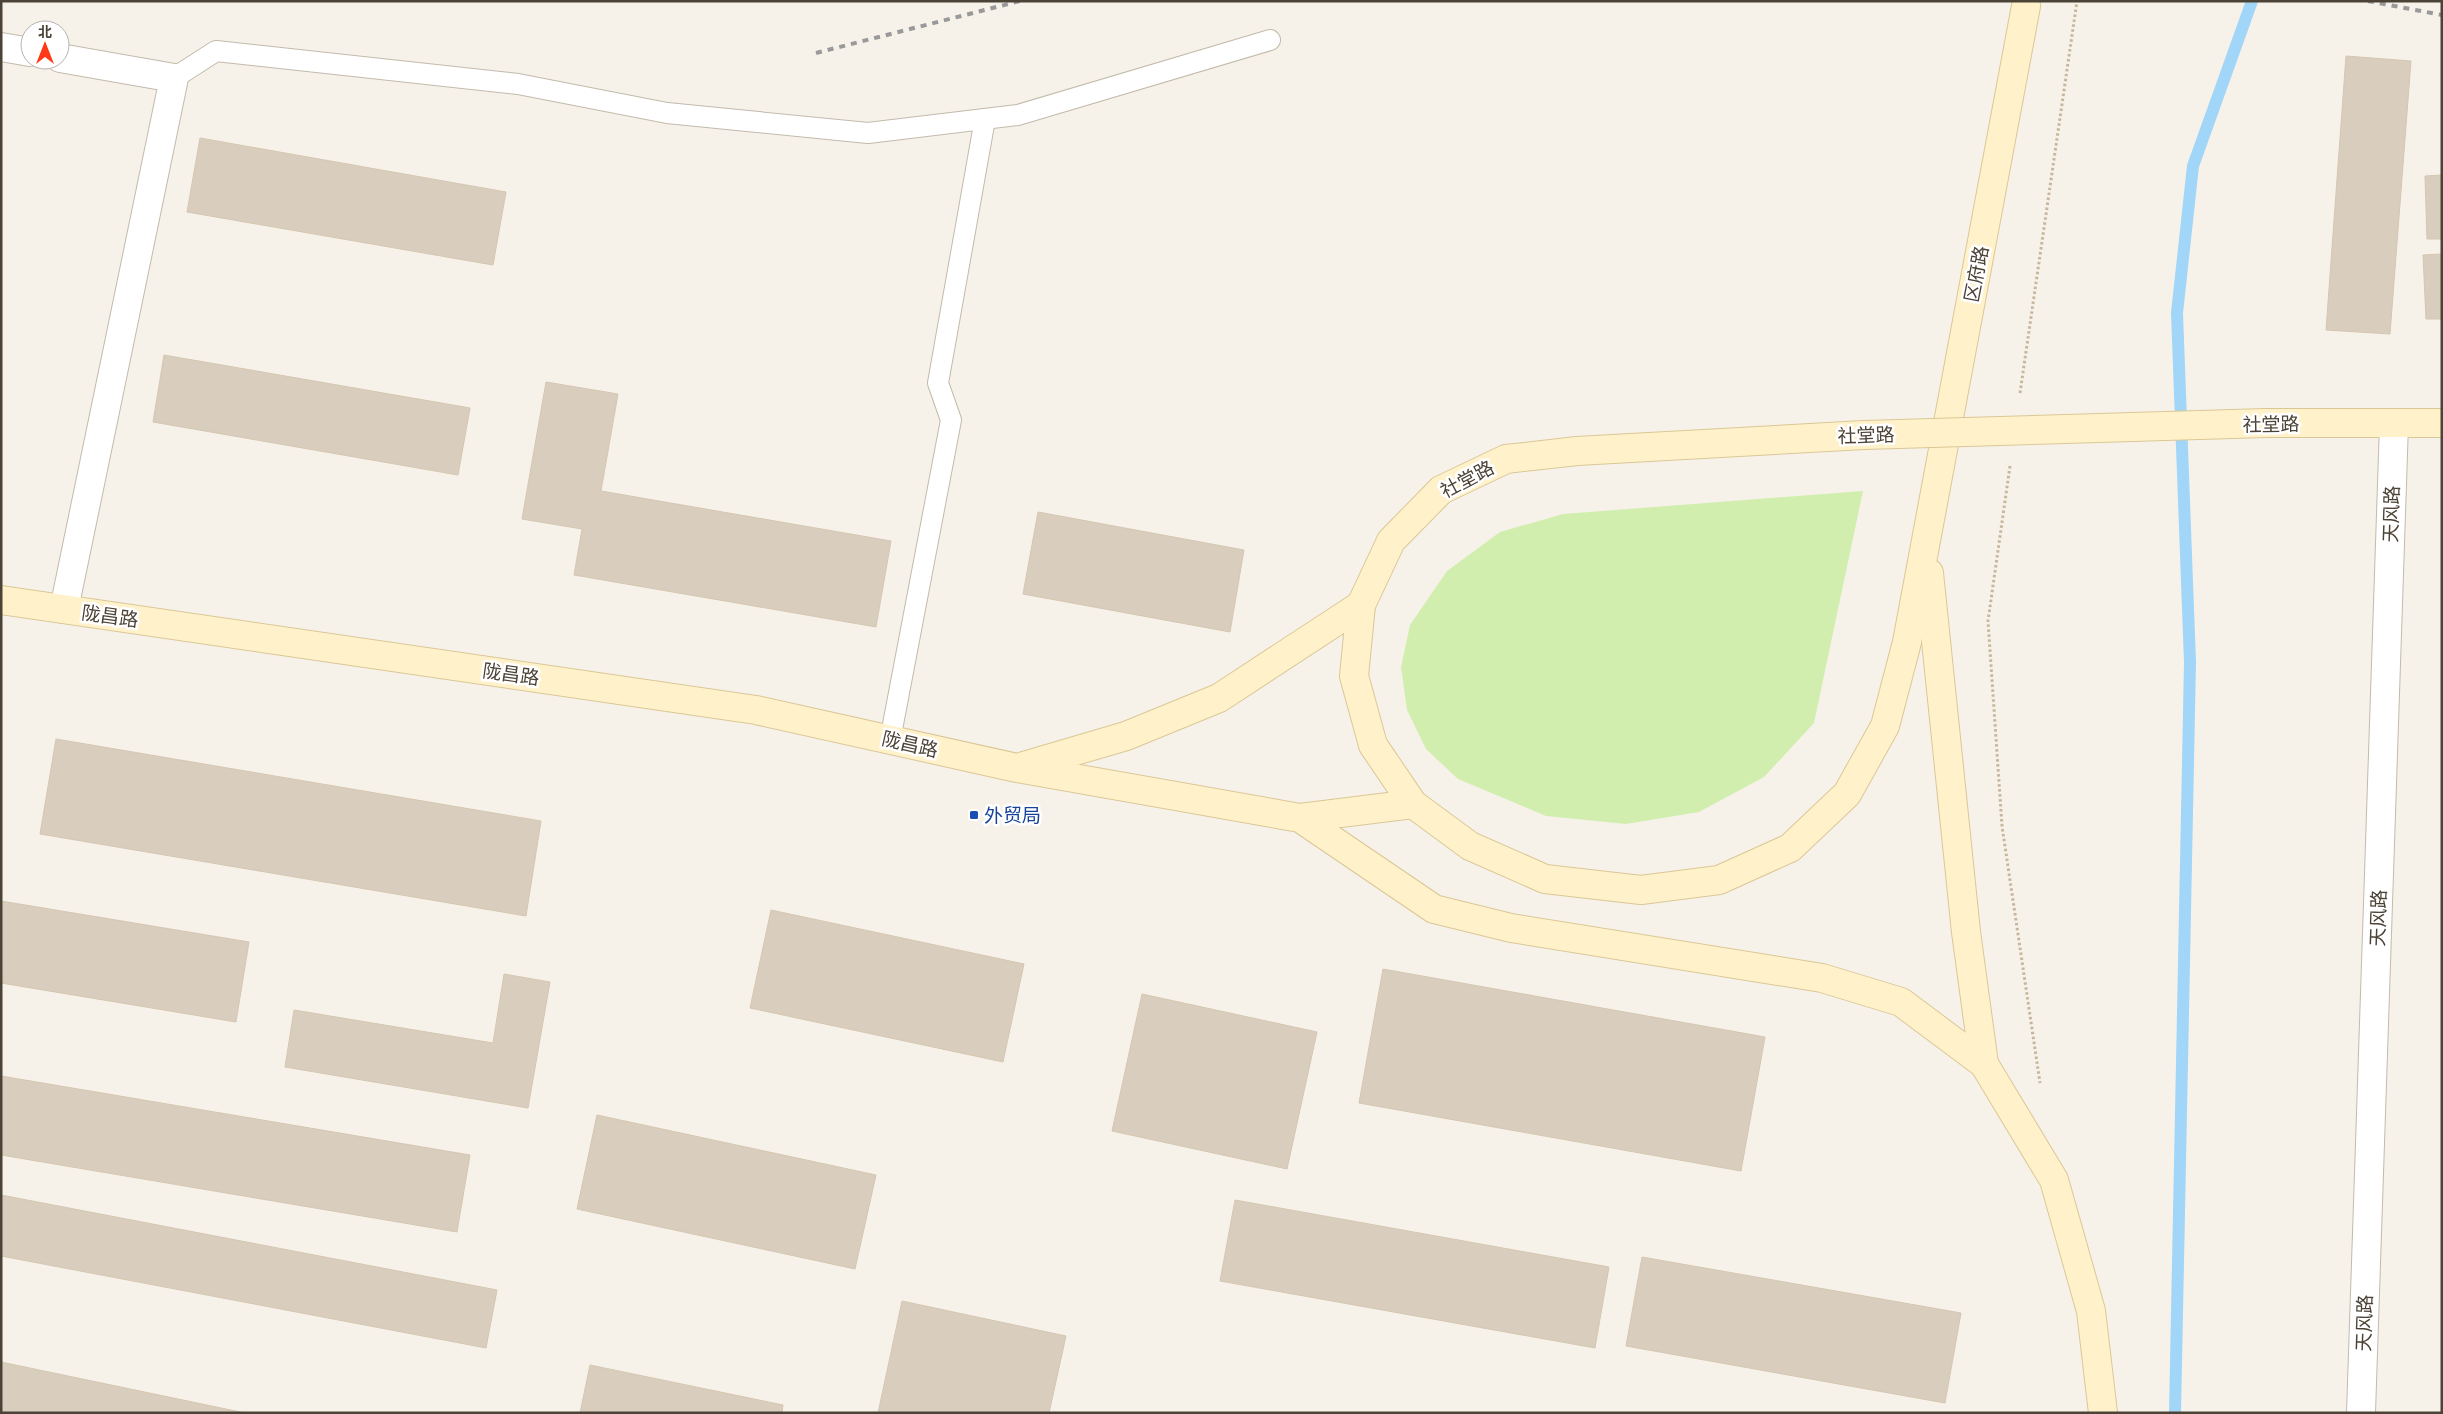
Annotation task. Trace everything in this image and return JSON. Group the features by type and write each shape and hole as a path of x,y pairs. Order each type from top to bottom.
{"main road":[{"name":"区府路","path":"1361,605 1354,676 1373,745 1413,804 1470,846 1545,879 1641,890 1719,880 1790,848 1847,794 1885,726 1907,642 2026,6"},
{"name":"社堂路","path":"1361,605 1391,540 1441,490 1506,459 1577,451 1864,435 2266,423 2394,424 2442,422"},
{"path":"1926,541 1966,932 1984,1064"},
{"name":"陇昌路","path":"1,600 756,710 1017,768 1300,818"},
{"path":"1017,768 1126,736 1219,698 1361,605"},
{"path":"1300,818 1413,804"},
{"path":"1300,818 1434,909 1511,928 1822,978 1901,1002 1984,1064 2054,1180 2091,1311 2103,1413"}],"street":[{"path":"1,47 20,50"},
{"path":"64,609 174,78 70,60"},
{"name":"天风路","path":"2361,1413 2394,424"}],"lane":[{"path":"174,78 216,51 518,84 667,113 868,133 1018,115 1270,40"},
{"path":"890,740 951,420 938,383 985,119"}],"path":[{"path":"2020,395 2077,1"},
{"path":"2010,464 1988,621 2002,826 2042,1091"}],"green space":[{"path":"1863,491 1814,723 1764,777 1699,812 1626,824 1546,816 1458,779 1426,749 1407,710 1401,667 1410,625 1447,571 1500,532 1563,514"}],"building":[{"path":"2346,56 2411,61 2390,334 2326,330"},
{"path":"200,138 506,192 493,265 187,212"},
{"path":"2442,175 2442,239 2427,239 2425,176"},
{"path":"2442,254 2442,319 2426,319 2423,255"},
{"path":"164,355 470,408 458,475 153,422"},
{"path":"546,382 618,394 601,491 891,541 876,627 574,575 582,529 522,519"},
{"path":"1038,512 1244,550 1230,632 1023,594"},
{"path":"56,739 541,821 526,916 40,834"},
{"path":"1,901 249,942 236,1022 1,983"},
{"path":"771,910 1024,964 1003,1062 750,1008"},
{"path":"1383,969 1765,1037 1741,1171 1359,1103"},
{"path":"504,974 550,982 528,1108 285,1067 294,1010 493,1043"},
{"path":"1142,994 1317,1032 1287,1169 1112,1131"},
{"path":"1,1076 470,1155 457,1232 1,1155"},
{"path":"597,1115 876,1175 855,1269 577,1209"},
{"path":"1,1195 497,1290 486,1348 1,1256"},
{"path":"1235,1200 1609,1267 1595,1348 1220,1281"},
{"path":"1642,1257 1961,1313 1945,1403 1626,1346"},
{"path":"902,1301 1066,1336 1049,1413 878,1413"},
{"path":"1,1362 245,1413 1,1413"},
{"path":"590,1365 783,1405 782,1413 580,1413"}],"waterway":[{"path":"2175,1413 2190,662 2177,313 2193,166 2252,1"}],"railway":[{"path":"816,53 1020,1"},
{"path":"2368,1 2442,15"}],"place":[{"name":"外贸局","path":"974,815"}]}
